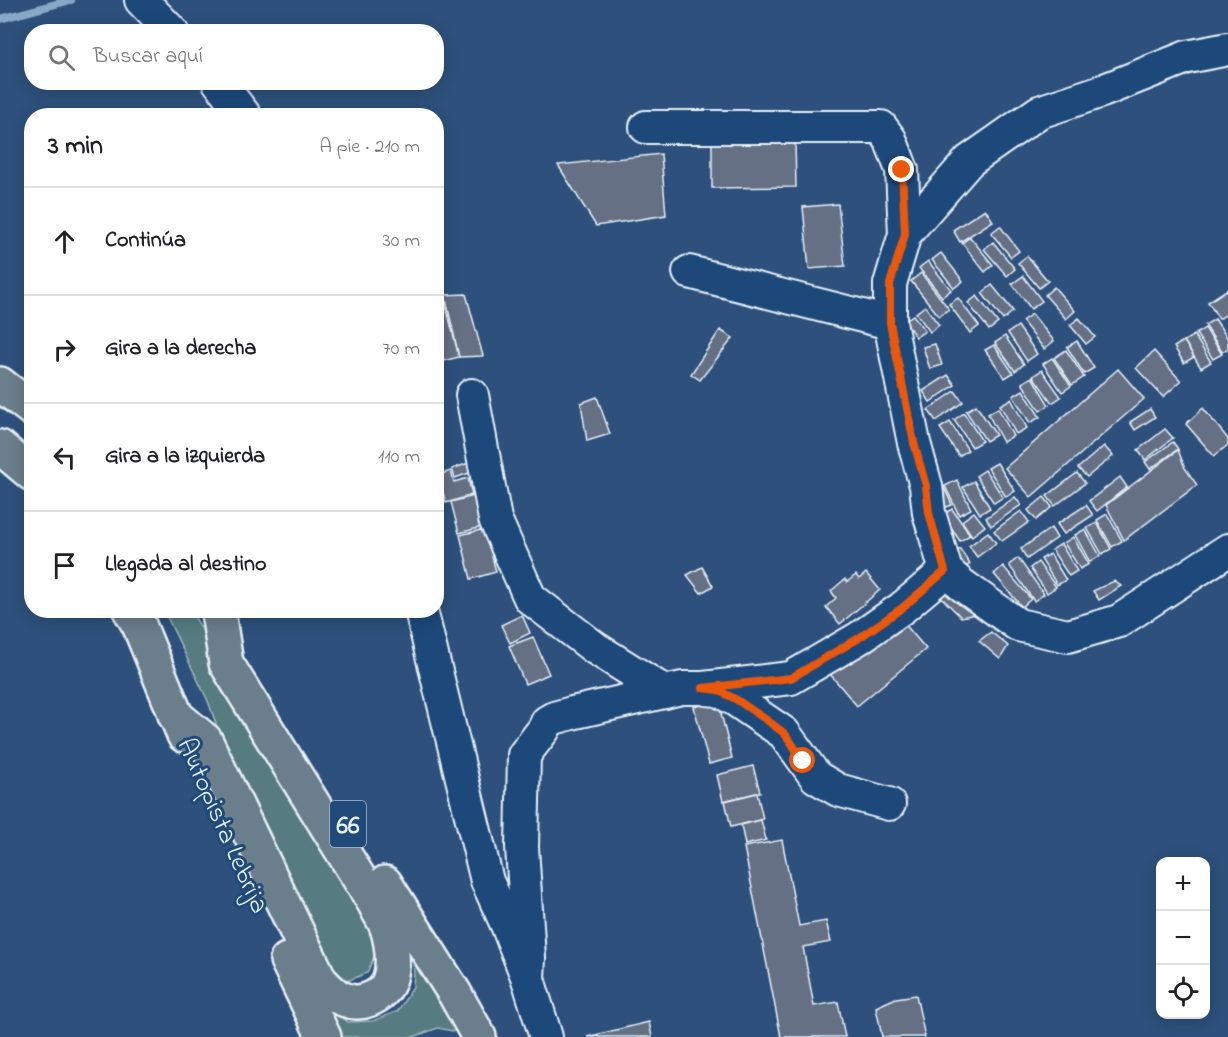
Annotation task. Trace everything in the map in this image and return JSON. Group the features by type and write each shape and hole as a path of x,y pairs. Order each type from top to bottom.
{"highway":[{"path":"0,384 24,403"},
{"path":"0,447 24,467"},
{"name":"Autopista Lebrija","path":"134,618 175,715 268,921 324,1037"},
{"path":"175,715 205,740 320,980 327,989 346,1001 359,1002 377,996 389,982 391,972 391,945 386,925 226,663 219,618"},
{"name":"66","path":"222,618 455,994 479,1037"}],"street":[{"path":"141,0 164,24"},
{"path":"905,234 969,161 1039,112 1102,91 1187,57 1228,49"},
{"path":"225,90 239,108"},
{"path":"646,127 881,127 890,140 902,170 905,234 890,284 890,323 914,443 926,486 929,513 945,571 1018,626 1068,636 1119,621 1228,550"},
{"path":"689,272 890,323"},
{"path":"472,395 495,519 530,598 595,648 665,692"},
{"path":"528,979 529,957 522,847 524,755 547,722 572,712 682,688 703,688 791,678 859,638 902,608 945,571"},
{"path":"423,618 487,881 528,979 546,1037"},
{"path":"703,688 718,690 737,700 784,733 816,777 838,790 889,804"}],"green space":[{"path":"167,618 195,618 376,925 376,952 367,973 347,981 326,961 236,781 208,701"},
{"path":"411,945 467,1034 438,1028 413,1037 341,1037 320,1004 348,1022 373,1021 398,1011 413,987"}],"building":[{"path":"795,140 796,187 712,188 712,142"},
{"path":"661,154 666,215 596,226 558,165"},
{"path":"838,204 845,266 809,269 803,207"},
{"path":"985,209 993,221 960,242 953,230"},
{"path":"1000,226 1019,251 1011,257 991,233"},
{"path":"970,237 993,265 985,272 962,243"},
{"path":"993,242 1015,269 1007,276 984,249"},
{"path":"941,253 963,281 954,288 932,260"},
{"path":"1027,256 1048,281 1039,288 1018,263"},
{"path":"928,261 951,290 942,297 919,268"},
{"path":"921,273 949,309 939,316 911,281"},
{"path":"1023,276 1042,301 1031,309 1012,284"},
{"path":"992,285 1013,311 1003,320 982,293"},
{"path":"1054,287 1075,311 1066,319 1045,295"},
{"path":"1228,289 1228,313 1219,319 1208,302"},
{"path":"466,294 483,356 459,357 445,295"},
{"path":"977,296 998,323 989,330 968,303"},
{"path":"444,298 459,357 444,361"},
{"path":"958,298 979,326 970,333 949,304"},
{"path":"925,306 939,325 930,332 916,313"},
{"path":"1032,314 1054,341 1044,349 1022,321"},
{"path":"913,315 925,331 916,337 904,321"},
{"path":"1079,318 1095,337 1086,344 1070,325"},
{"path":"1215,319 1228,339 1228,348 1222,352 1205,325"},
{"path":"1018,326 1037,354 1027,361 1008,333"},
{"path":"1205,328 1222,354 1213,359 1196,334"},
{"path":"720,330 733,338 700,380 691,374"},
{"path":"1194,335 1211,362 1201,368 1184,341"},
{"path":"1005,336 1024,364 1015,371 995,343"},
{"path":"1077,341 1094,368 1084,374 1067,347"},
{"path":"1184,341 1194,357 1184,363 1174,347"},
{"path":"935,344 942,365 930,369 923,347"},
{"path":"994,345 1013,373 1005,378 985,350"},
{"path":"1066,350 1084,377 1072,385 1054,358"},
{"path":"1154,351 1181,381 1163,397 1136,368"},
{"path":"1052,358 1071,386 1062,392 1043,364"},
{"path":"1118,369 1144,399 1031,497 1005,468"},
{"path":"1042,370 1061,397 1052,403 1033,376"},
{"path":"948,375 955,385 930,402 923,391"},
{"path":"1032,377 1049,405 1040,411 1022,383"},
{"path":"1023,390 1040,417 1030,423 1013,396"},
{"path":"955,391 963,402 936,421 928,410"},
{"path":"597,397 610,434 587,441 581,403"},
{"path":"1011,399 1027,428 1016,434 1000,405"},
{"path":"976,405 996,435 986,441 966,411"},
{"path":"998,408 1013,436 1003,442 988,414"},
{"path":"1203,408 1228,439 1228,445 1214,456 1186,424"},
{"path":"1150,409 1155,417 1135,430 1130,422"},
{"path":"964,413 982,441 972,447 954,420"},
{"path":"950,422 968,450 959,456 940,428"},
{"path":"1165,429 1173,438 1145,460 1138,450"},
{"path":"1173,442 1178,449 1150,469 1145,462"},
{"path":"1104,446 1113,456 1087,477 1078,468"},
{"path":"1178,450 1185,468 1197,485 1124,540 1106,505"},
{"path":"472,462 475,471 455,478 452,469"},
{"path":"997,463 1015,491 1006,497 988,468"},
{"path":"985,470 1003,497 994,503 976,476"},
{"path":"451,471 454,482 468,478 472,495 446,503 444,473"},
{"path":"1077,473 1085,483 1055,506 1047,496"},
{"path":"1120,477 1127,487 1097,511 1089,501"},
{"path":"957,480 971,509 959,515 945,486"},
{"path":"974,481 990,508 980,514 963,487"},
{"path":"942,483 952,505 941,509 931,487"},
{"path":"478,495 486,526 459,533 451,502"},
{"path":"1015,497 1021,505 991,526 986,518"},
{"path":"1044,497 1052,507 1036,520 1028,510"},
{"path":"1086,505 1093,515 1064,534 1057,524"},
{"path":"952,509 970,535 960,541 942,515"},
{"path":"1021,511 1029,522 1002,541 994,531"},
{"path":"974,512 985,526 972,536 962,521"},
{"path":"1107,514 1122,541 1112,547 1097,520"},
{"path":"1097,523 1111,549 1102,554 1087,528"},
{"path":"1051,528 1057,538 1027,559 1021,549"},
{"path":"485,529 496,572 471,579 460,535"},
{"path":"1085,529 1100,556 1090,562 1075,535"},
{"path":"988,532 996,543 977,557 969,546"},
{"path":"1073,537 1089,564 1080,569 1064,543"},
{"path":"1061,544 1077,571 1069,576 1052,550"},
{"path":"960,549 970,564 961,570 950,555"},
{"path":"1050,554 1066,580 1057,585 1041,559"},
{"path":"1018,558 1044,594 1034,601 1009,565"},
{"path":"1038,562 1056,587 1047,593 1030,568"},
{"path":"1003,566 1031,599 1022,607 994,574"},
{"path":"702,567 713,586 701,593 687,575"},
{"path":"866,573 880,590 840,624 826,607 836,598 831,591 845,579 847,582 856,575 859,579"},
{"path":"1114,581 1121,586 1099,600 1093,591"},
{"path":"946,586 976,614 961,617 937,593"},
{"path":"522,615 530,633 510,643 501,625"},
{"path":"898,616 926,649 857,706 830,674"},
{"path":"991,632 1008,646 1000,659 979,641"},
{"path":"533,637 549,674 525,684 509,646"},
{"path":"718,701 732,758 709,764 694,707"},
{"path":"753,766 760,792 723,801 717,775"},
{"path":"757,793 763,819 731,827 725,801"},
{"path":"761,820 766,840 745,845 741,825"},
{"path":"782,840 799,926 826,921 831,942 803,947 814,1006 838,1002 845,1037 781,1037 744,847"},
{"path":"916,995 925,1037 882,1037 876,1007 896,998"},
{"path":"649,1022 652,1037 587,1037"}],"waterway":[{"path":"0,19 71,0"}],"route":[{"path":"803,761 784,733 768,721 718,690 703,688 791,678 859,638 902,608 945,571 929,513 926,486 914,443 890,323 890,284 905,234 902,170"}]}
